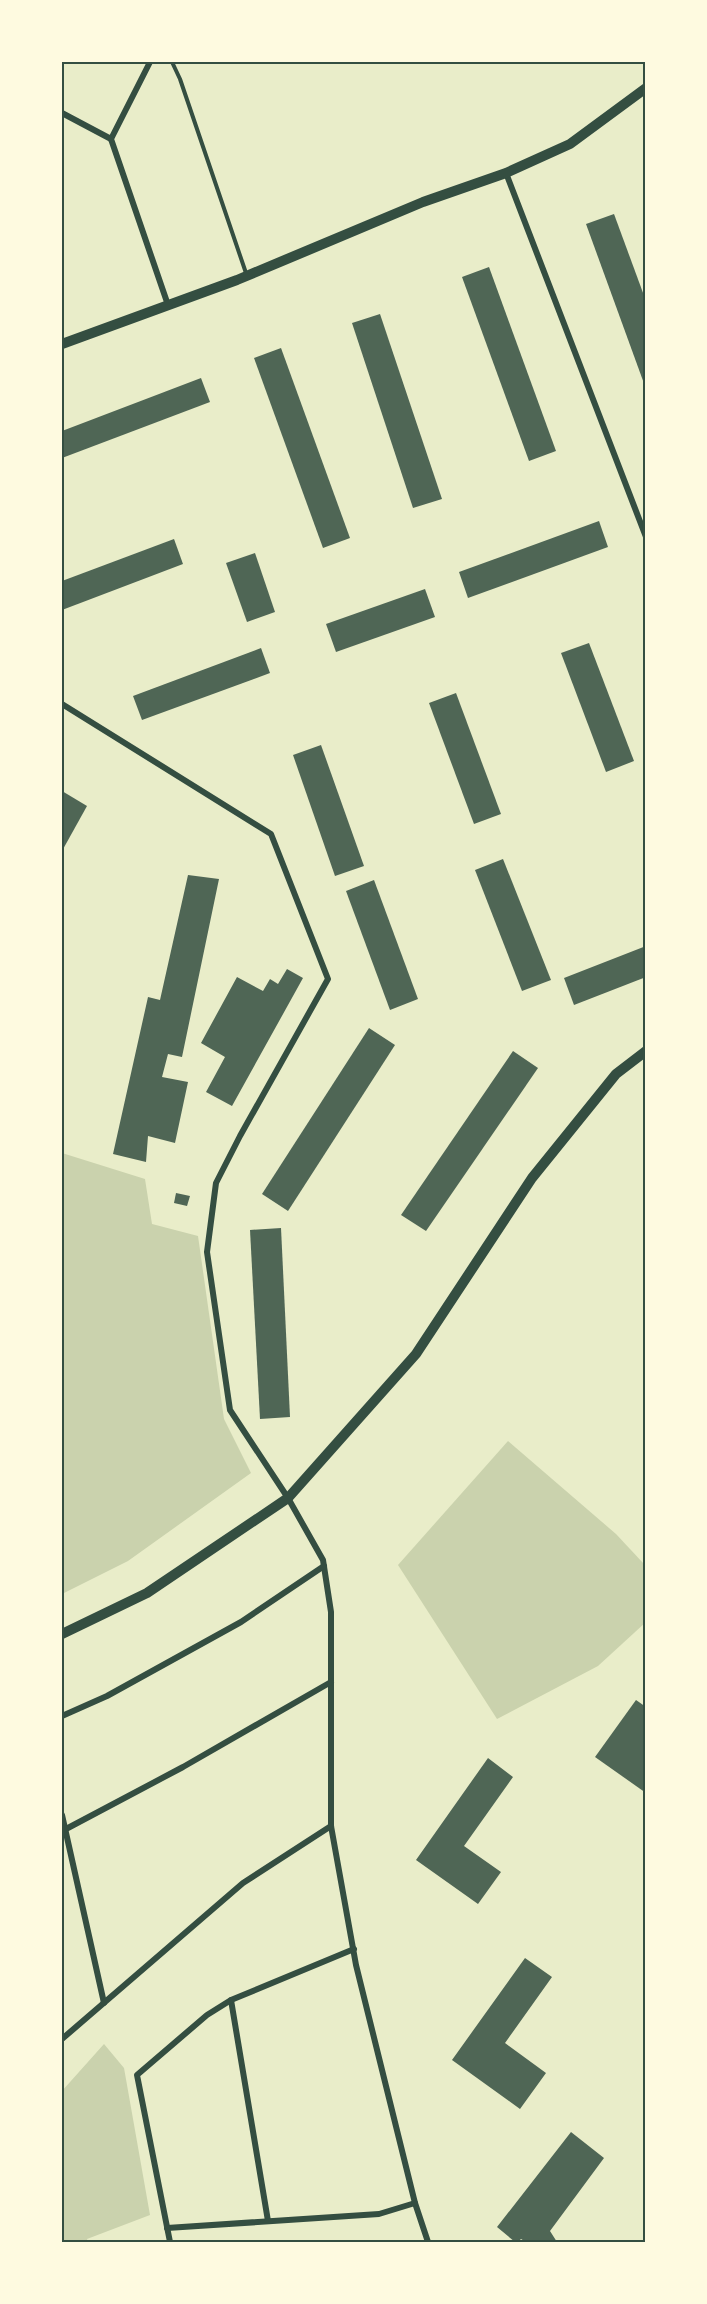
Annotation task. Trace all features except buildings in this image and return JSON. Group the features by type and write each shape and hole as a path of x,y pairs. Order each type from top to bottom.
{"street":[{"path":"111,139 150,62"},
{"path":"62,344 247,276 423,202 506,173 570,144 645,88"},
{"path":"62,113 111,139 168,305"},
{"path":"506,173 645,537"},
{"path":"62,704 270,834 328,979 216,1183 207,1252 230,1410 288,1498 323,1560 330,1612 331,1826 354,1949 415,2203 428,2242"},
{"path":"62,1634 147,1593 288,1498 416,1354 532,1178 616,1074 645,1051"},
{"path":"62,1716 107,1696 241,1622 324,1566"},
{"path":"66,1829 183,1767 331,1682"},
{"path":"62,1815 104,2003"},
{"path":"62,2039 243,1883 331,1826"},
{"path":"170,2242 137,2075 207,2015 231,2000 354,1949"},
{"path":"231,2000 268,2221"},
{"path":"167,2228 379,2214 415,2203"}],"lane":[{"path":"172,62 180,79 247,276"}],"green space":[{"path":"62,1153 145,1179 152,1224 198,1236 224,1419 251,1473 128,1561 62,1594"},
{"path":"508,1441 616,1534 644,1564 646,1622 598,1666 497,1719 398,1565"},
{"path":"104,2044 124,2068 150,2215 87,2239 88,2242 62,2242 62,2091"}]}
